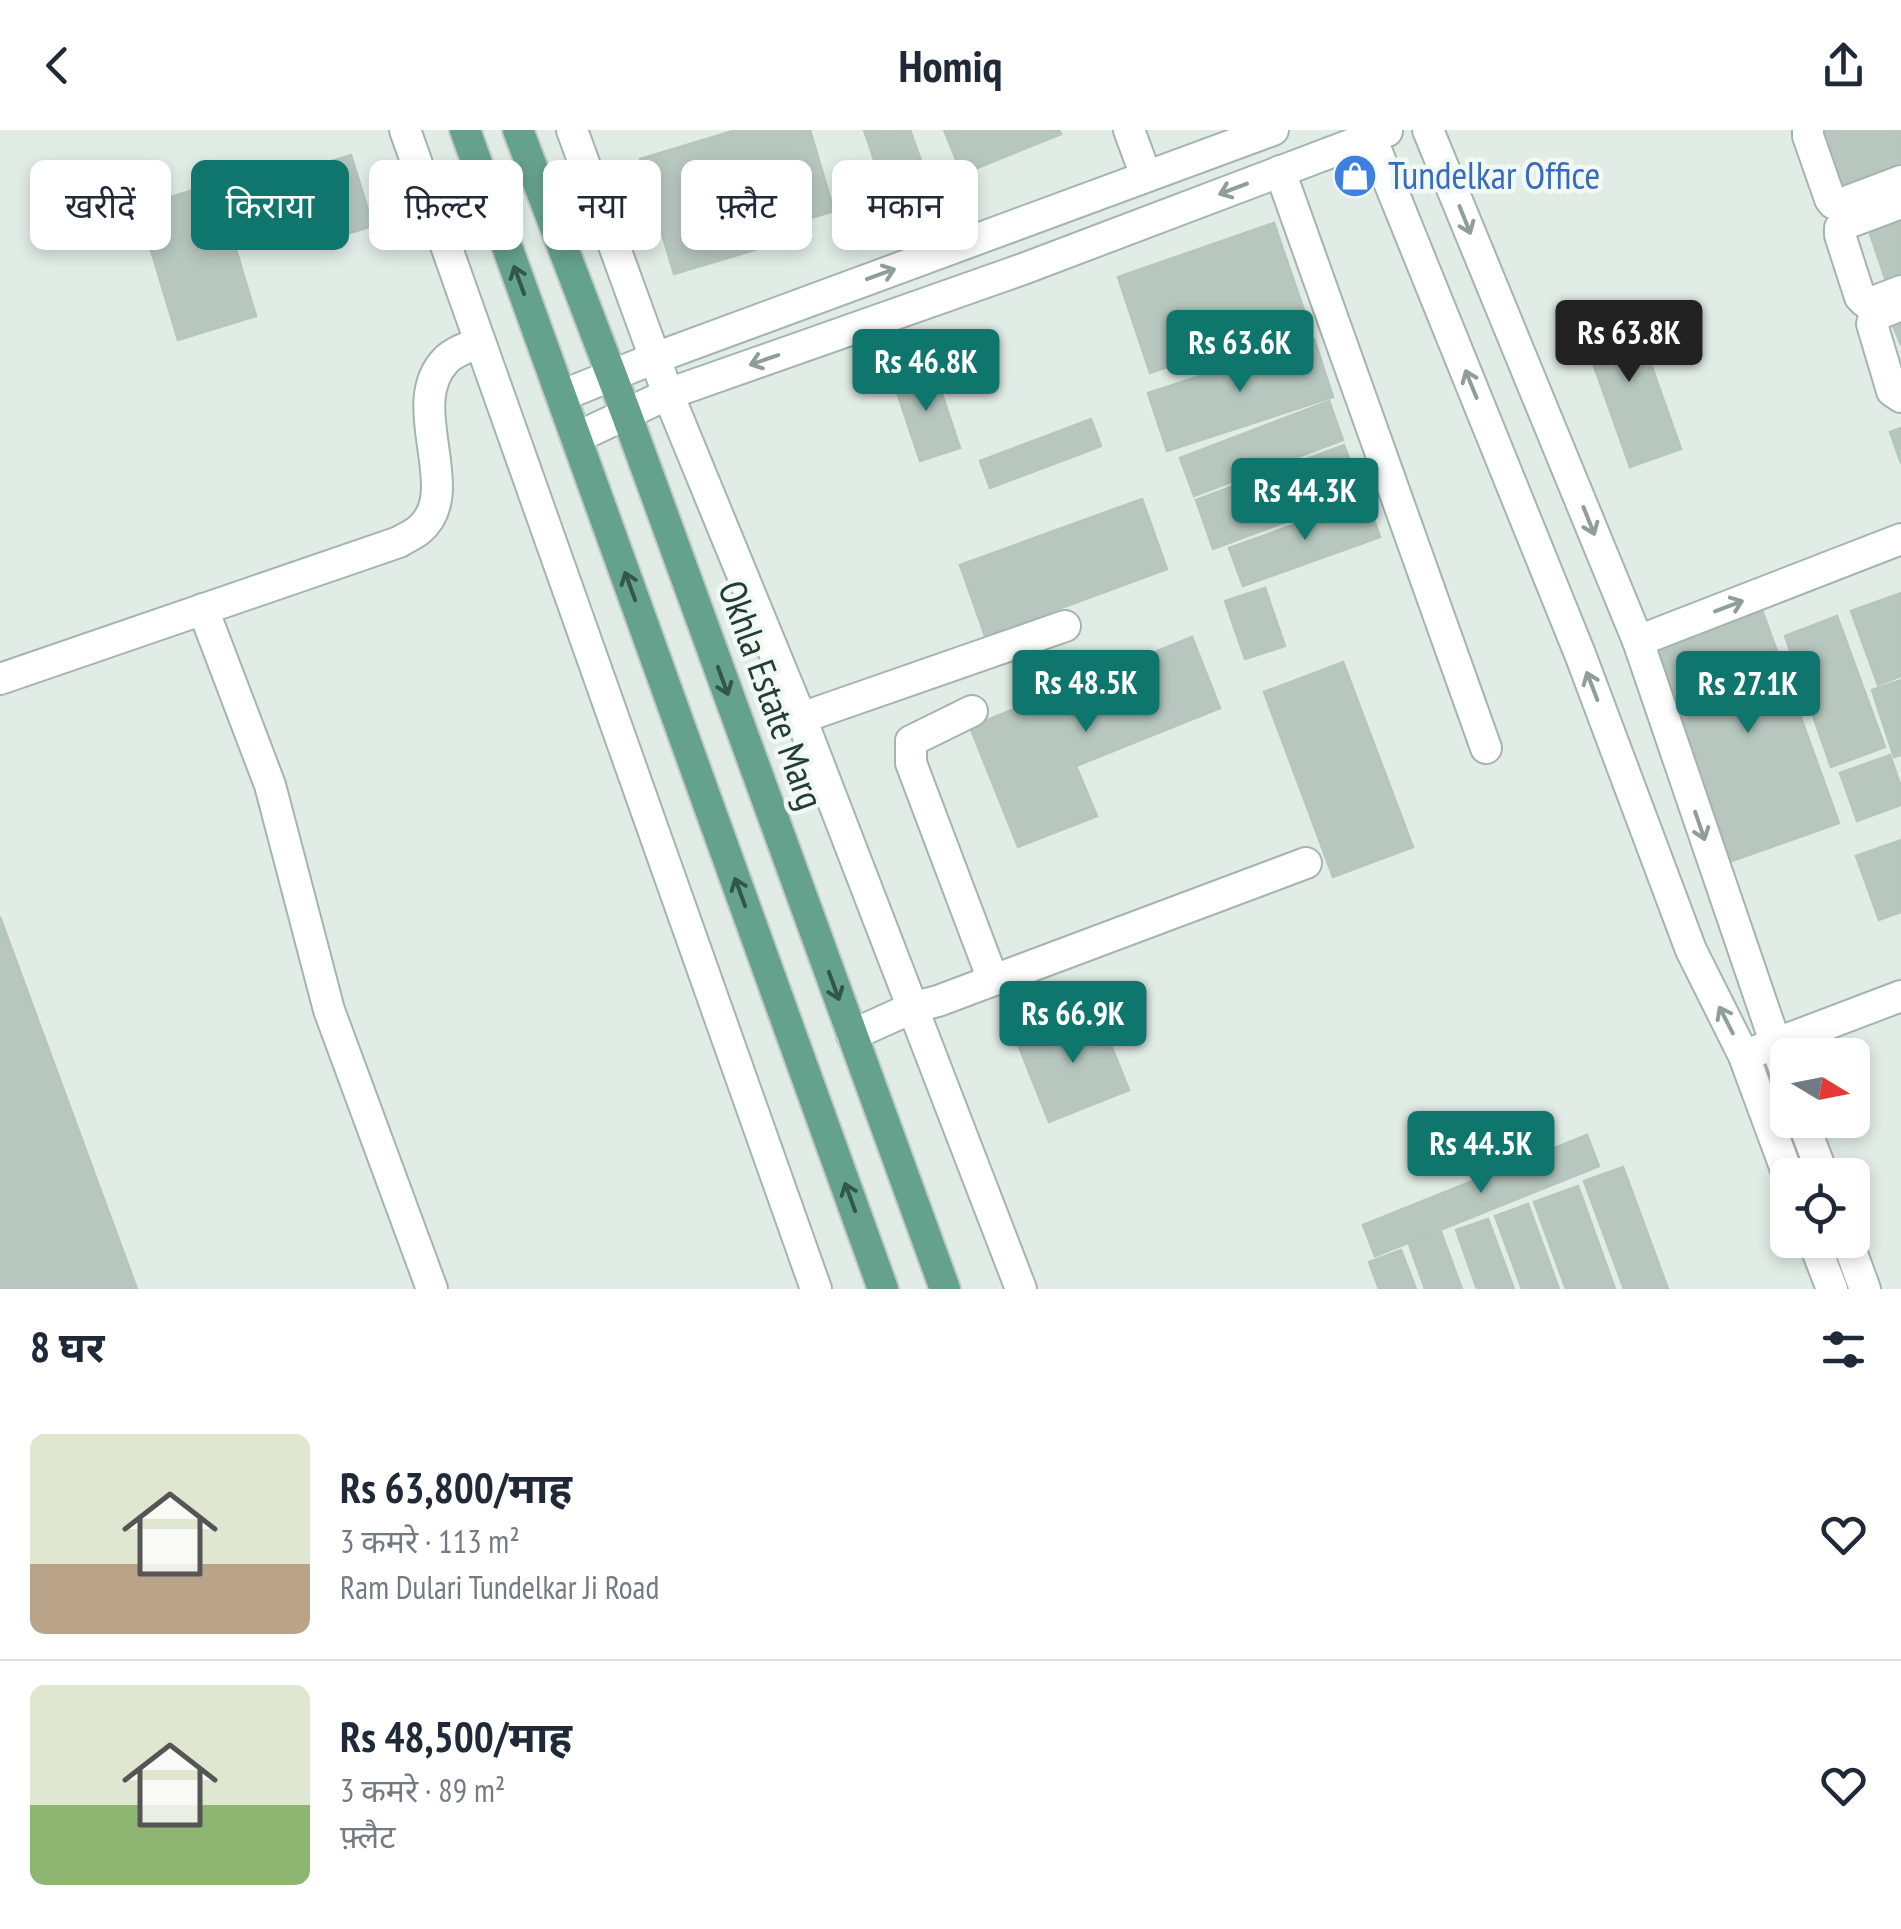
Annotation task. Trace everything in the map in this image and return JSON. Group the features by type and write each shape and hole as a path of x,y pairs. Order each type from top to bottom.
{"main road":[{"path":"466,130 884,1289"},
{"name":"Okhla Estate Marg","path":"518,130 626,413 852,1035 935,1286"}],"street":[{"path":"404,130 816,1289"},
{"path":"572,130 668,394 801,718 1021,1289"},
{"path":"1129,130 1146,176"},
{"path":"561,396 1273,130"},
{"path":"1428,130 1638,640 1772,1038"},
{"path":"1808,130 1834,204 1901,181"},
{"path":"576,438 668,394 1023,268 1376,132 1692,950 1744,1056 1782,1158"},
{"path":"1280,172 1486,748"},
{"path":"1901,204 1845,224 1840,235 1865,302 1901,291"},
{"path":"1901,305 1874,316 1872,324 1892,391 1901,398"},
{"path":"0,679 399,542 421,529 435,507 437,481 428,409 434,379 446,359 480,342"},
{"path":"1638,640 1901,540"},
{"path":"204,609 270,785 329,1010 432,1289"},
{"path":"801,718 1065,626"},
{"path":"972,711 911,740 911,763 993,980"},
{"path":"852,1035 914,1007 1306,863"},
{"path":"1788,1038 1901,996"},
{"path":"1744,1056 1770,1045"},
{"path":"1820,1258 1832,1289"},
{"path":"1854,1258 1865,1289"}],"building":[{"path":"736,130 810,130 832,212 812,218 812,160 681,160 681,250 754,250 674,274 661,230 661,160 640,159"},
{"path":"864,130 910,130 921,160 874,160"},
{"path":"944,130 1059,130 1061,134 978,168 978,160 956,160"},
{"path":"1901,130 1901,173 1840,195 1817,132"},
{"path":"351,155 369,213 369,227 349,233 349,160 335,160"},
{"path":"191,191 191,250 236,250 256,316 178,340 151,250 171,250 171,197"},
{"path":"1901,210 1901,283 1888,287 1866,222"},
{"path":"1274,223 1307,319 1150,373 1118,277"},
{"path":"1629,302 1681,449 1630,467 1578,321"},
{"path":"1901,320 1901,345 1892,323"},
{"path":"1314,339 1333,397 1167,451 1148,393"},
{"path":"933,367 960,448 920,461 893,380"},
{"path":"1329,401 1343,440 1194,496 1180,458"},
{"path":"1091,419 1101,446 990,488 980,461"},
{"path":"1901,428 1901,463 1890,432"},
{"path":"1344,445 1362,493 1213,549 1196,500"},
{"path":"1142,499 1167,569 985,636 960,565"},
{"path":"1367,499 1380,537 1243,586 1229,548"},
{"path":"1265,588 1285,646 1245,659 1225,601"},
{"path":"1901,593 1901,676 1878,685 1851,611"},
{"path":"1762,610 1839,823 1732,861 1657,648"},
{"path":"1837,616 1885,747 1831,767 1785,636"},
{"path":"1192,637 1220,708 1076,766 1097,816 1018,847 970,727"},
{"path":"1343,662 1413,847 1333,877 1264,692"},
{"path":"1901,680 1901,755 1894,757 1872,690"},
{"path":"1890,755 1901,787 1901,805 1857,821 1840,773"},
{"path":"1901,840 1901,912 1879,920 1856,856"},
{"path":"0,917 137,1289 0,1289"},
{"path":"1097,1010 1129,1090 1049,1122 1017,1042"},
{"path":"1587,1135 1599,1166 1375,1256 1363,1225"},
{"path":"1623,1167 1668,1289 1624,1289 1584,1181"},
{"path":"1578,1186 1615,1289 1566,1289 1534,1202"},
{"path":"1528,1204 1559,1289 1522,1289 1495,1216"},
{"path":"1488,1219 1514,1289 1477,1289 1456,1230"},
{"path":"1441,1232 1462,1289 1425,1289 1409,1244"},
{"path":"1401,1250 1416,1289 1379,1289 1369,1262"}],"place":[{"name":"Tundelkar Office","path":"1355,176"}]}
